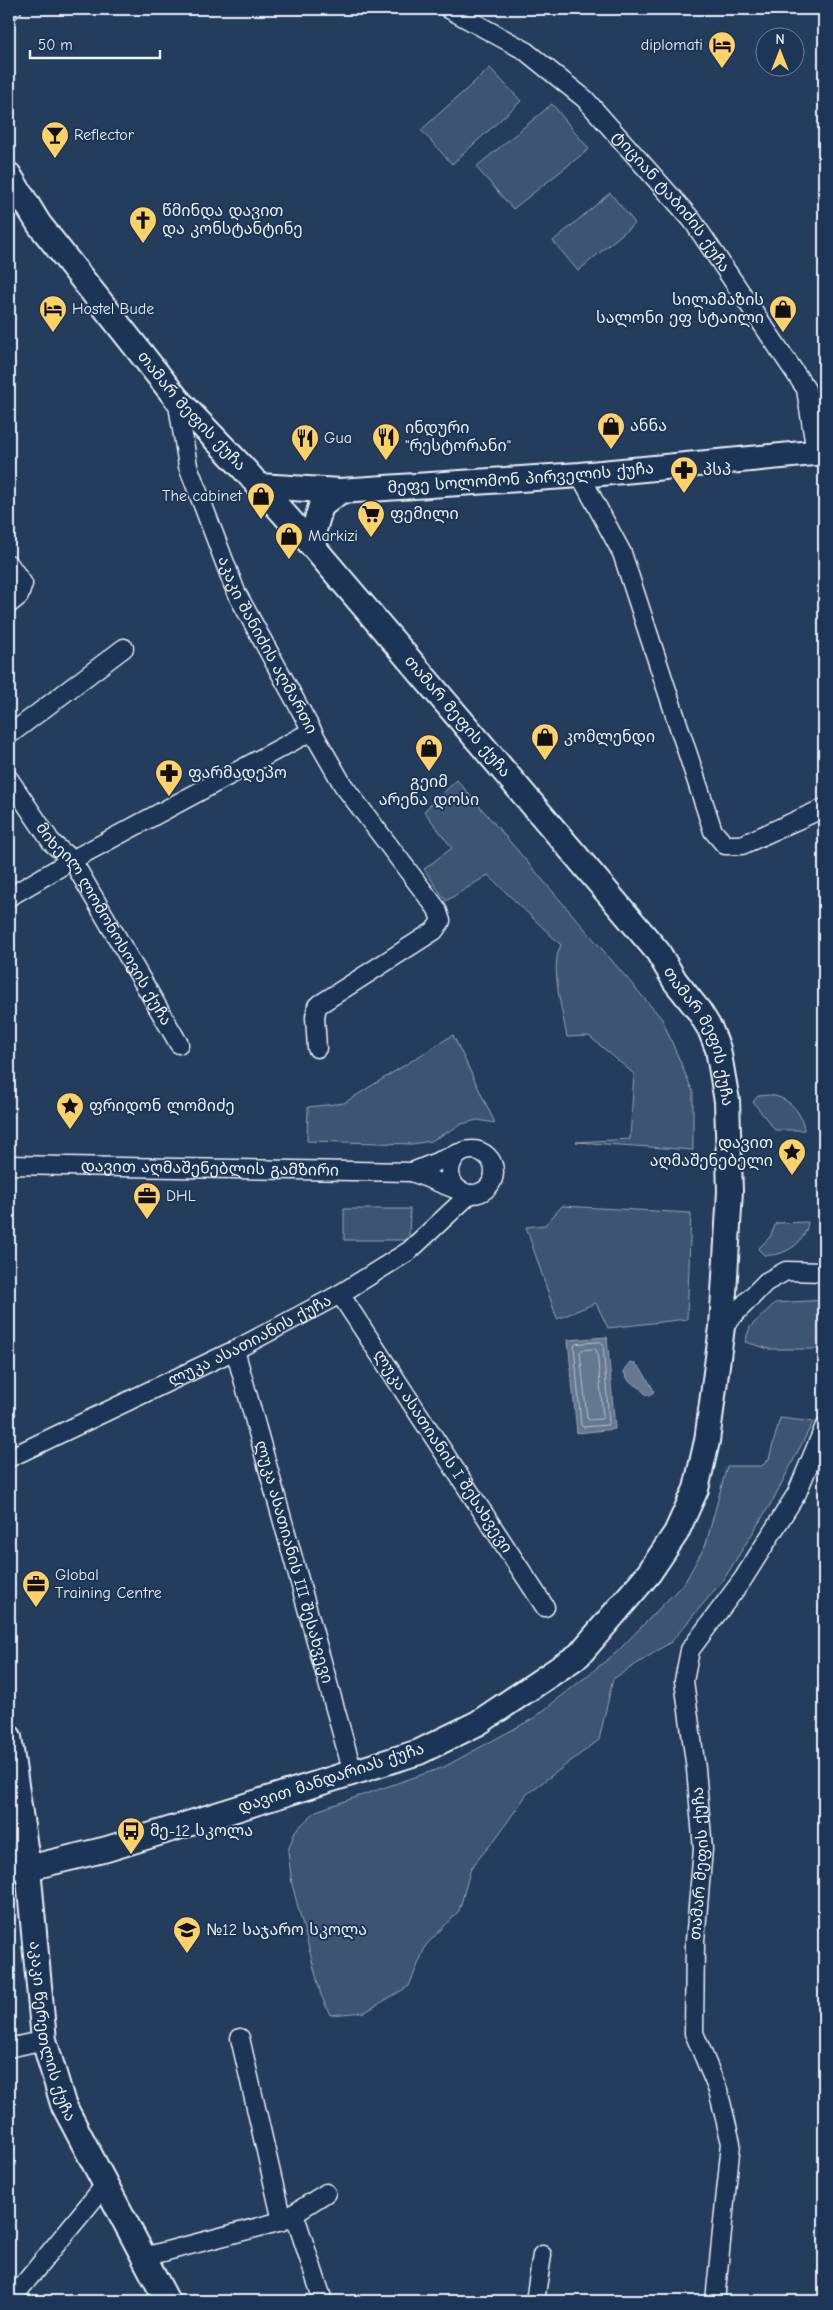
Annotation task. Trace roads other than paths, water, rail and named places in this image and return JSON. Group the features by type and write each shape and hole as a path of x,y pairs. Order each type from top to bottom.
{"main road":[{"name":"თამარ მეფის ქუჩა","path":"9,175 39,224 177,399 310,543 658,952 675,981 699,1011 710,1029 718,1049 727,1101 730,1158 722,1327"},
{"name":"მეფე სოლომონ პირველის ქუჩა","path":"259,486 340,491 580,475 820,453"},
{"path":"310,543 321,506 340,491"},
{"name":"დავით მანდარიას ქუჩა","path":"18,1869 106,1849 428,1748 478,1723 578,1654 649,1573 676,1533 696,1489 707,1441 722,1327"},
{"name":"აკაკი წერეთლის ქუჩა","path":"9,1737 18,1869 44,2040 63,2104 144,2257 161,2299"}],"street":[{"name":"ტიციან ტაბიძის ქუჩა","path":"449,9 524,50 585,99 692,220 806,389 820,453"},
{"name":"აკაკი შანიძის აღმართი","path":"9,898 72,860 312,731 236,592 188,466 177,399"},
{"path":"580,475 622,553 713,831 725,845 742,845 824,808"},
{"path":"9,564 23,584 19,596 9,604"},
{"path":"9,736 124,648"},
{"path":"312,731 343,785 437,909 441,921 434,931 317,1006 314,1017 317,1048"},
{"name":"მიხეილ ლომონოსოვის ქუჩა","path":"9,779 52,843 72,860 179,1044"},
{"name":"დავით აღმაშენებლის გამზირი","path":"9,1165 412,1172 466,1193 478,1193 490,1185 494,1171 488,1157 474,1149 412,1172"},
{"path":"459,1153 453,1159 449,1174 451,1181 466,1193"},
{"name":"ლუკა ასათიანის ქუჩა","path":"9,1458 235,1350 340,1294 409,1251 466,1193"},
{"path":"722,1327 766,1282 786,1271 824,1272"},
{"name":"ლუკა ასათიანის I შესახვევი","path":"340,1294 545,1607"},
{"name":"ლუკა ასათიანის III შესახვევი","path":"235,1350 353,1773"},
{"name":"თამარ მეფის ქუჩა","path":"715,2301 731,2143 718,2090 694,2033 695,1941 703,1850 696,1769 684,1681 690,1650 743,1579 797,1493 824,1428"},
{"path":"240,2038 288,2217 323,2301"},
{"path":"9,2048 44,2040"},
{"path":"10,2301 105,2186"},
{"path":"144,2257 288,2217 326,2193"},
{"path":"535,2301 542,2255"}],"water":[{"path":"607,1337 615,1429 577,1433 568,1340"},
{"path":"630,1362 641,1369 647,1378 654,1391 650,1396 646,1395 639,1387 629,1381 624,1373 625,1368"}],"place":[{"name":"diplomati","path":"722,69"},
{"name":"Reflector","path":"55,159"},
{"name":"წმინდა დავით და კონსტანტინე","path":"143,244"},
{"name":"Hostel Bude","path":"53,333"},
{"name":"სილამაზის სალონი ეფ სტაილი","path":"783,333"},
{"name":"ანნა","path":"611,450"},
{"name":"ინდური \"რესტორანი\"","path":"386,461"},
{"name":"Gua","path":"305,462"},
{"name":"პსპ","path":"684,494"},
{"name":"The cabinet","path":"261,520"},
{"name":"ფემილი","path":"371,538"},
{"name":"Markizi","path":"289,560"},
{"name":"კომლენდი","path":"545,761"},
{"name":"გეიმ არენა დოსი","path":"429,772"},
{"name":"ფარმადეპო","path":"169,797"},
{"name":"ფრიდონ ლომიძე","path":"70,1130"},
{"name":"დავით აღმაშენებელი","path":"792,1176"},
{"name":"DHL","path":"147,1220"},
{"name":"Global Training Centre","path":"36,1608"},
{"name":"მე-12 სკოლა","path":"131,1855"},
{"name":"№12 საჯარო სკოლა","path":"187,1954"}]}
